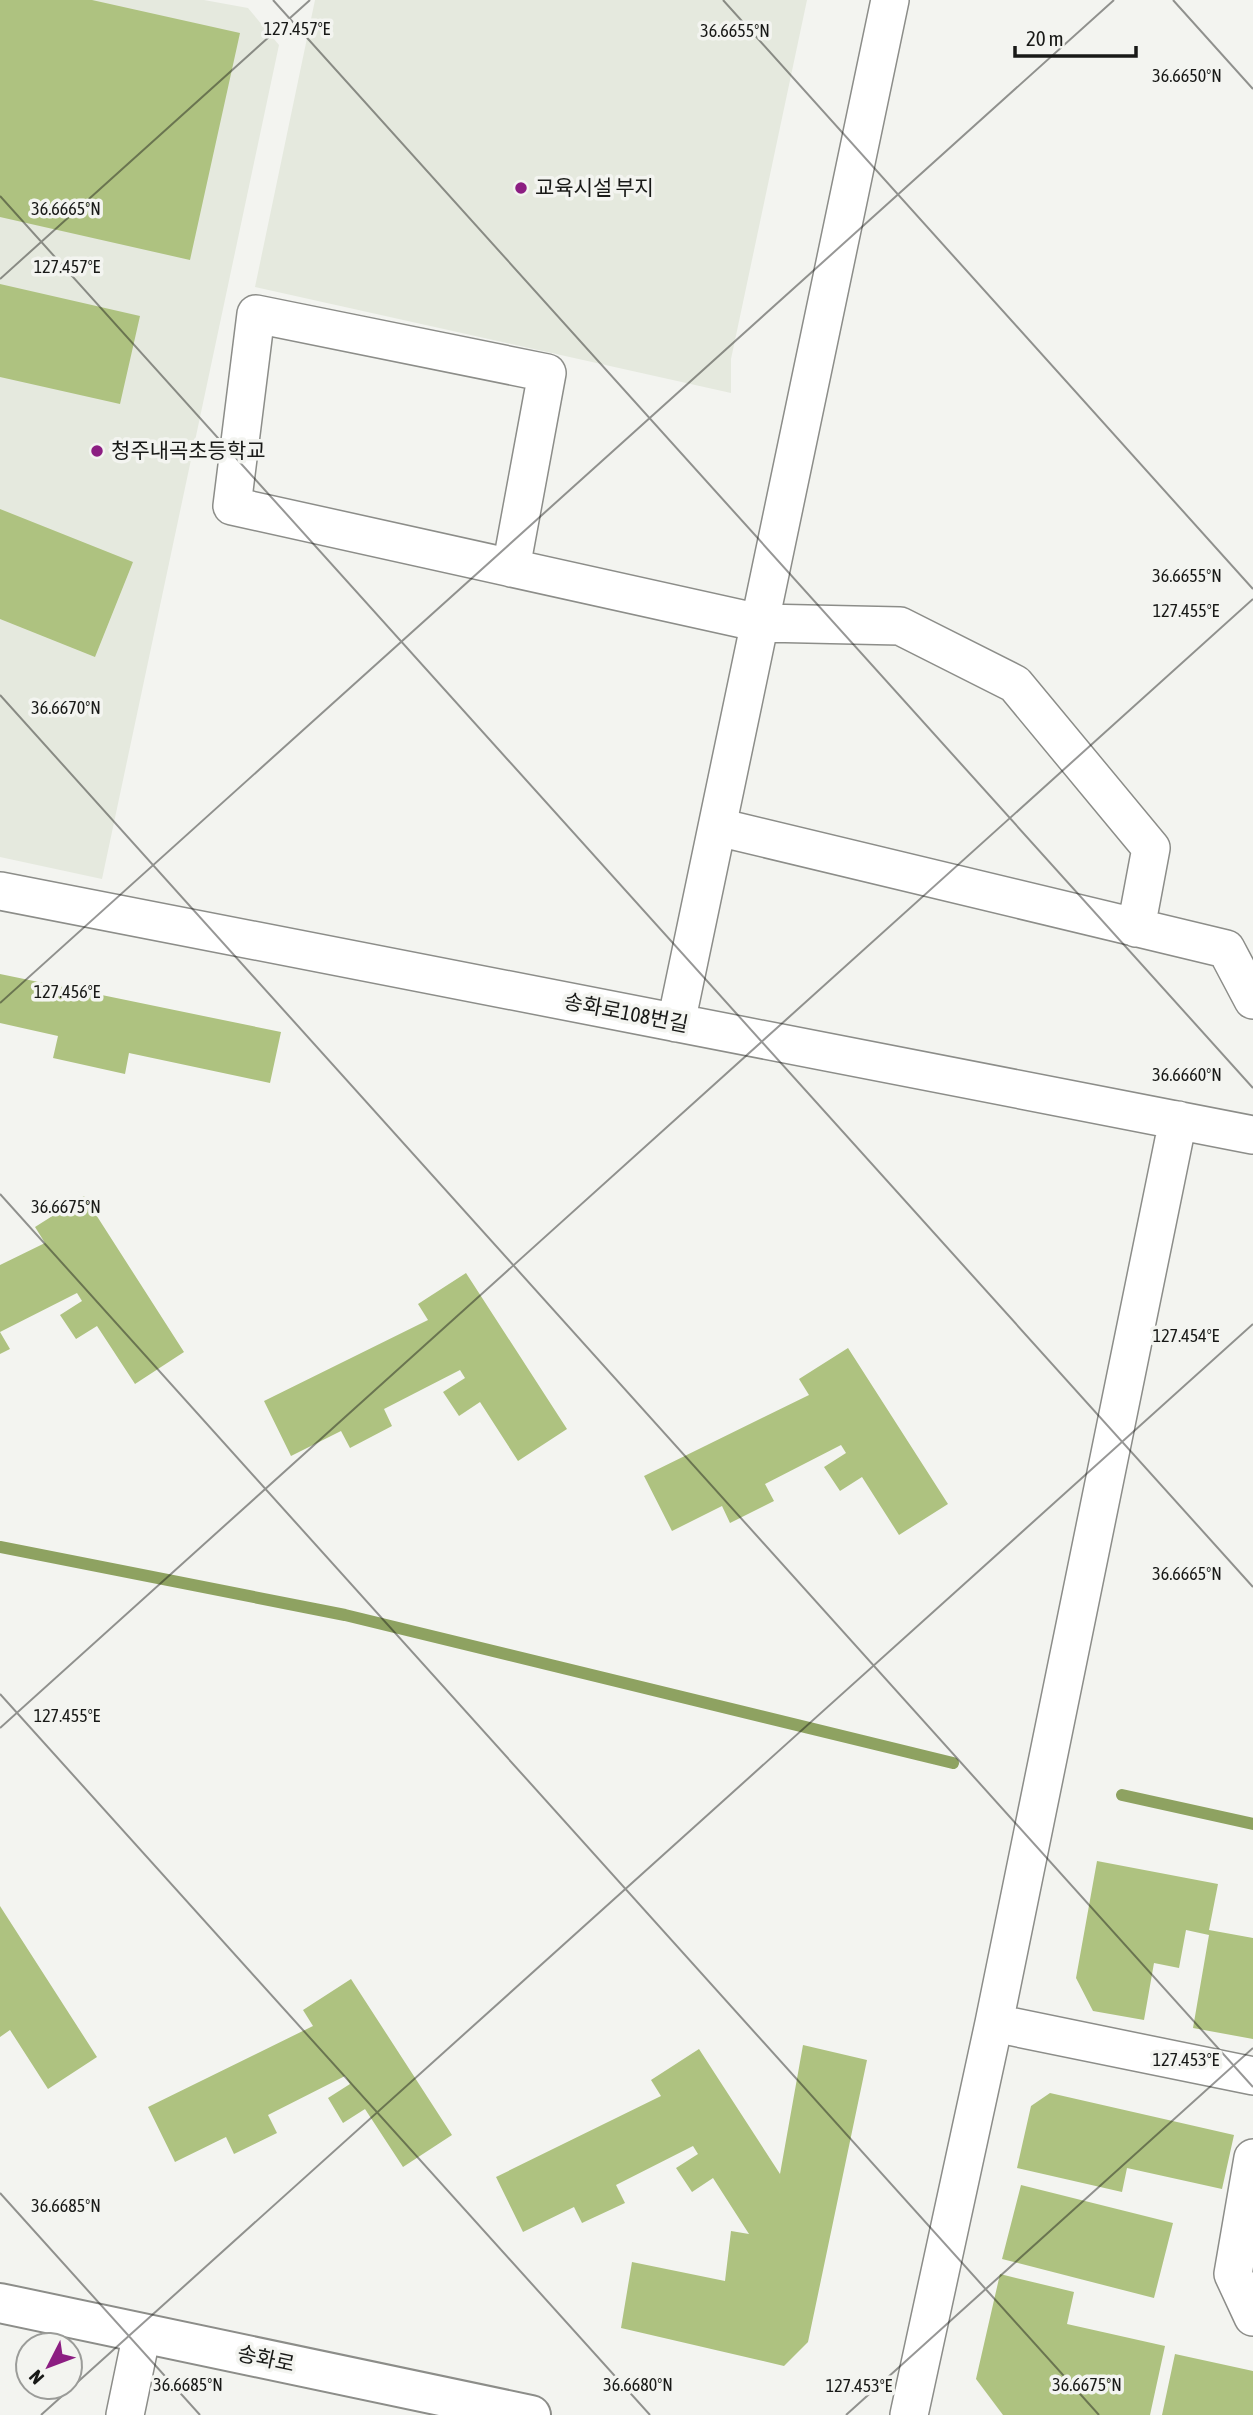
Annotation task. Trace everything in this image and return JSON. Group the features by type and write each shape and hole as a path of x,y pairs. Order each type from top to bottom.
{"street":[{"path":"677,1023 890,0"},
{"path":"511,568 547,373 256,314 232,506 511,568 760,623 900,626 1016,684 1151,848 1136,928"},
{"path":"718,827 1226,949 1253,1000"},
{"name":"송화로108번길","path":"0,891 1253,1135"},
{"path":"909,2415 994,2023 1178,1121"},
{"path":"994,2023 1253,2076"},
{"path":"1253,2158 1233,2274 1253,2318"},
{"name":"송화로","path":"0,2303 531,2415"},
{"path":"125,2415 142,2333"}],"shaded area":[{"name":"청주내곡초등학교","path":"0,0 204,0 248,8 279,45 102,879 0,857"},
{"name":"교육시설 부지","path":"315,0 807,0 731,359 731,393 255,287"}],"building":[{"path":"0,0 92,0 240,33 190,260 0,217"},
{"path":"0,284 140,316 120,404 0,377"},
{"path":"0,509 133,562 95,657 0,619"},
{"path":"0,974 281,1032 270,1083 129,1053 125,1074 53,1058 58,1036 0,1023"},
{"path":"84,1196 184,1352 135,1384 97,1326 76,1339 60,1315 82,1301 77,1293 0,1332 0,1265 45,1243 35,1227"},
{"path":"466,1273 567,1429 518,1461 480,1402 459,1416 443,1392 465,1378 460,1370 384,1409 392,1426 350,1448 341,1431 291,1456 264,1401 428,1320 418,1304"},
{"path":"0,1332 10,1349 0,1354"},
{"path":"848,1348 948,1504 899,1535 862,1477 840,1491 824,1467 846,1453 841,1445 765,1484 774,1501 730,1523 722,1506 672,1531 644,1476 809,1395 799,1379"},
{"path":"1097,1861 1218,1884 1209,1930 1253,1938 1253,2039 1193,2028 1209,1935 1186,1930 1179,1968 1154,1963 1144,2020 1093,2011 1076,1978"},
{"path":"0,1906 97,2057 48,2089 10,2030 0,2037"},
{"path":"351,1979 452,2135 403,2167 365,2109 343,2123 328,2098 350,2084 345,2076 268,2115 277,2133 234,2154 226,2137 175,2162 148,2107 313,2026 303,2010"},
{"path":"803,2045 867,2060 808,2342 784,2366 621,2328 632,2262 725,2281 731,2231 749,2234 713,2178 692,2192 676,2168 698,2154 693,2146 616,2185 625,2203 582,2223 574,2207 523,2232 496,2177 661,2096 651,2080 699,2049 780,2174"},
{"path":"1050,2093 1234,2135 1222,2189 1127,2168 1122,2192 1017,2168 1031,2106"},
{"path":"1021,2185 1173,2223 1154,2298 1002,2259"},
{"path":"1000,2274 1074,2292 1067,2324 1165,2346 1150,2415 1003,2415 976,2379"},
{"path":"1175,2354 1253,2371 1253,2415 1162,2415"}],"waterway":[{"path":"0,1547 345,1615 953,1763"},
{"path":"1122,1795 1253,1824"}],"place":[{"name":"교육시설 부지","path":"521,188"},
{"name":"청주내곡초등학교","path":"97,451"}]}
